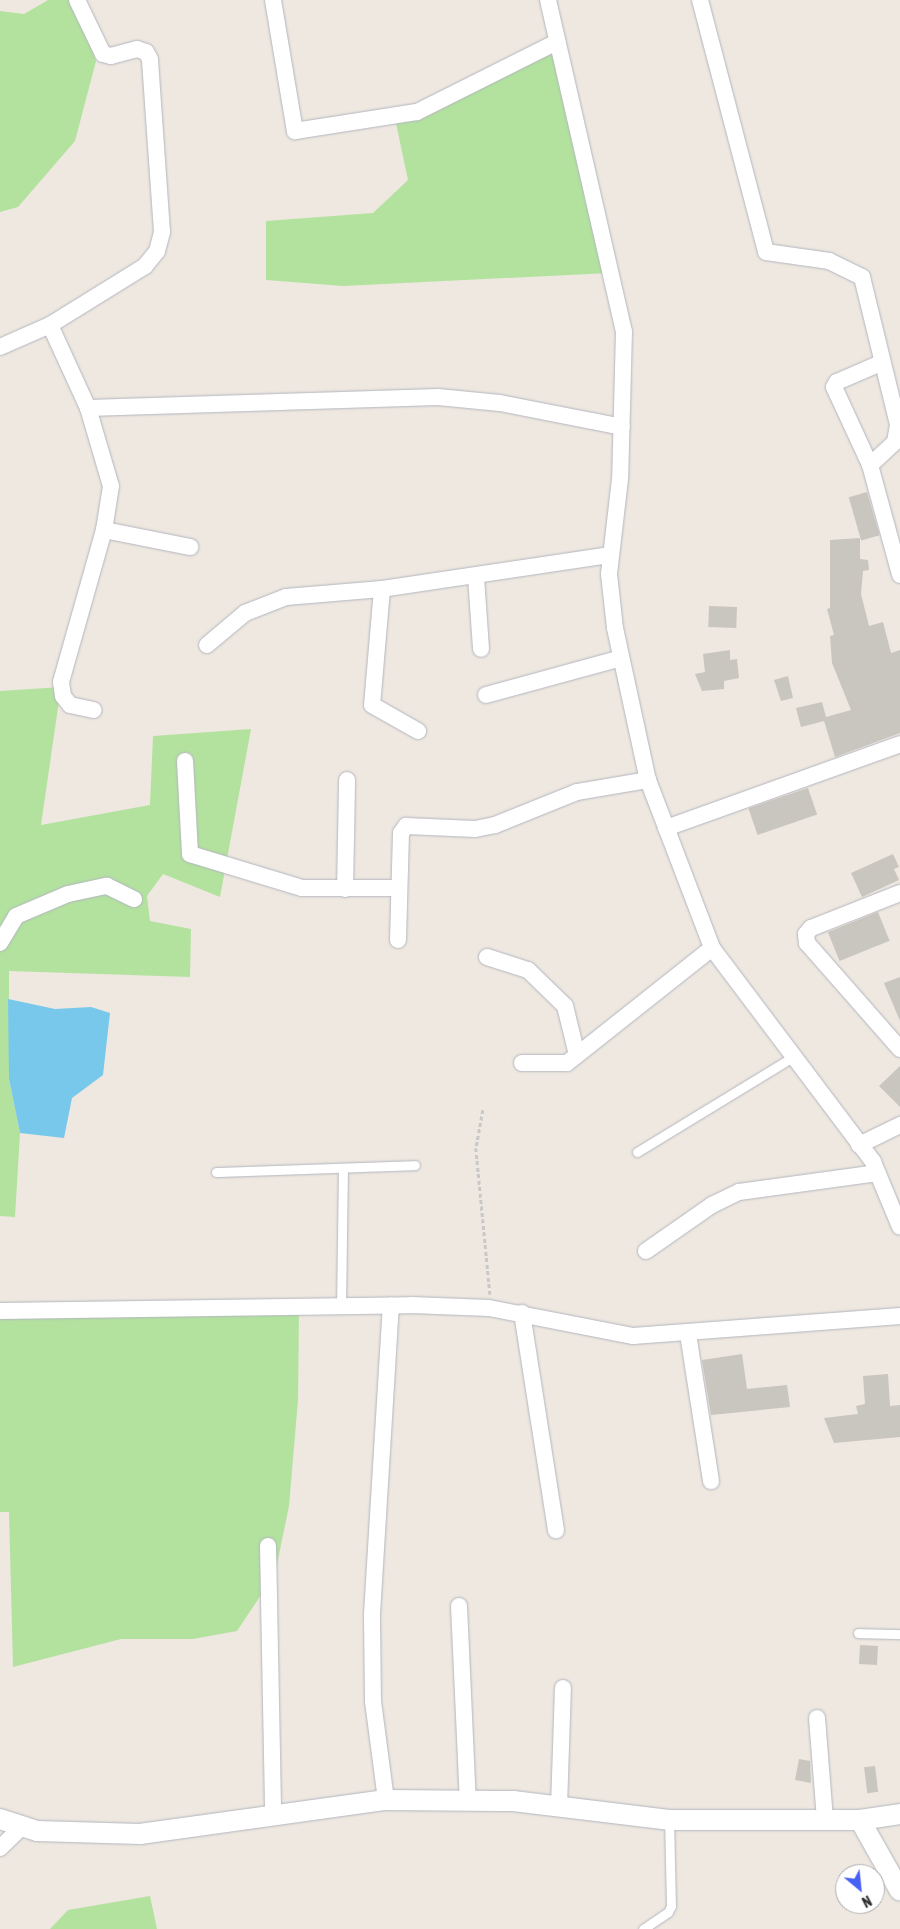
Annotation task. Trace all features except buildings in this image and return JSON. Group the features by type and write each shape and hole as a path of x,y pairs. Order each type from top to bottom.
{"street":[{"path":"0,348 50,325 145,266 157,250 162,232 150,59 146,52 137,49 111,56 103,54 76,0"},
{"path":"273,0 295,131 417,112 557,42"},
{"path":"548,0 624,332 620,479 609,555 622,658 648,780 712,948 860,1145 878,1173 900,1227"},
{"path":"700,0 766,252 829,261 862,277 881,363 898,425 895,442 870,465"},
{"path":"50,325 88,408 111,486 104,530 61,682 62,696 70,705 93,710"},
{"path":"881,363 837,382 834,387 870,465 900,576"},
{"path":"88,408 438,397 500,403 622,427"},
{"path":"104,530 190,547"},
{"path":"207,646 245,613 267,602 476,577 609,555"},
{"path":"476,577 481,648"},
{"path":"382,589 372,705 418,731"},
{"path":"486,695 622,658"},
{"path":"666,828 900,744"},
{"path":"185,761 190,854 302,888 398,888"},
{"path":"345,889 347,780"},
{"path":"398,940 401,833 406,826 475,828 495,825 586,790 648,780"},
{"path":"0,943 16,916 76,891 107,886 134,899"},
{"path":"900,893 812,928 806,934 807,943 900,1049"},
{"path":"522,1063 560,1066 577,1055 712,948"},
{"path":"487,957 528,970 565,1006 577,1055"},
{"path":"860,1145 900,1125"},
{"path":"646,1252 712,1205 739,1192 878,1173"},
{"path":"386,1800 373,1701 372,1614 391,1306"},
{"path":"0,1311 341,1309 391,1306 489,1308 633,1336 688,1334 900,1316"},
{"path":"522,1313 556,1530"},
{"path":"688,1334 711,1481"},
{"path":"268,1546 273,1814"},
{"path":"458,1606 468,1801"},
{"path":"559,1807 563,1688"},
{"path":"817,1718 825,1820"},
{"path":"0,1819 21,1828 140,1834 273,1814 386,1800 468,1801 559,1807 670,1820 860,1820 900,1814"},
{"path":"860,1820 900,1891"},
{"path":"0,1848 21,1828"}],"lane":[{"path":"637,1152 794,1056"},
{"path":"216,1172 343,1170 416,1165"},
{"path":"341,1309 343,1170"},
{"path":"858,1633 900,1634"},
{"path":"643,1929 668,1912 671,1906 670,1820"}],"path":[{"path":"483,1110 476,1148 489,1308"}],"green space":[{"path":"48,0 74,0 96,61 75,141 18,207 0,212 0,11 24,14"},
{"path":"557,42 610,273 343,286 266,280 266,221 373,213 408,180 394,114"},
{"path":"61,687 41,825 150,805 153,736 251,729 220,897 163,874 147,896 150,921 191,929 190,977 9,971 9,1079 20,1133 15,1217 0,1216 0,691"},
{"path":"299,1311 298,1400 289,1506 275,1574 237,1631 193,1639 121,1639 13,1667 9,1512 0,1512 0,1319"},
{"path":"150,1896 157,1929 50,1929 68,1910"}],"water":[{"path":"8,999 55,1009 91,1007 110,1013 103,1075 72,1098 64,1138 20,1133 9,1079"}]}
